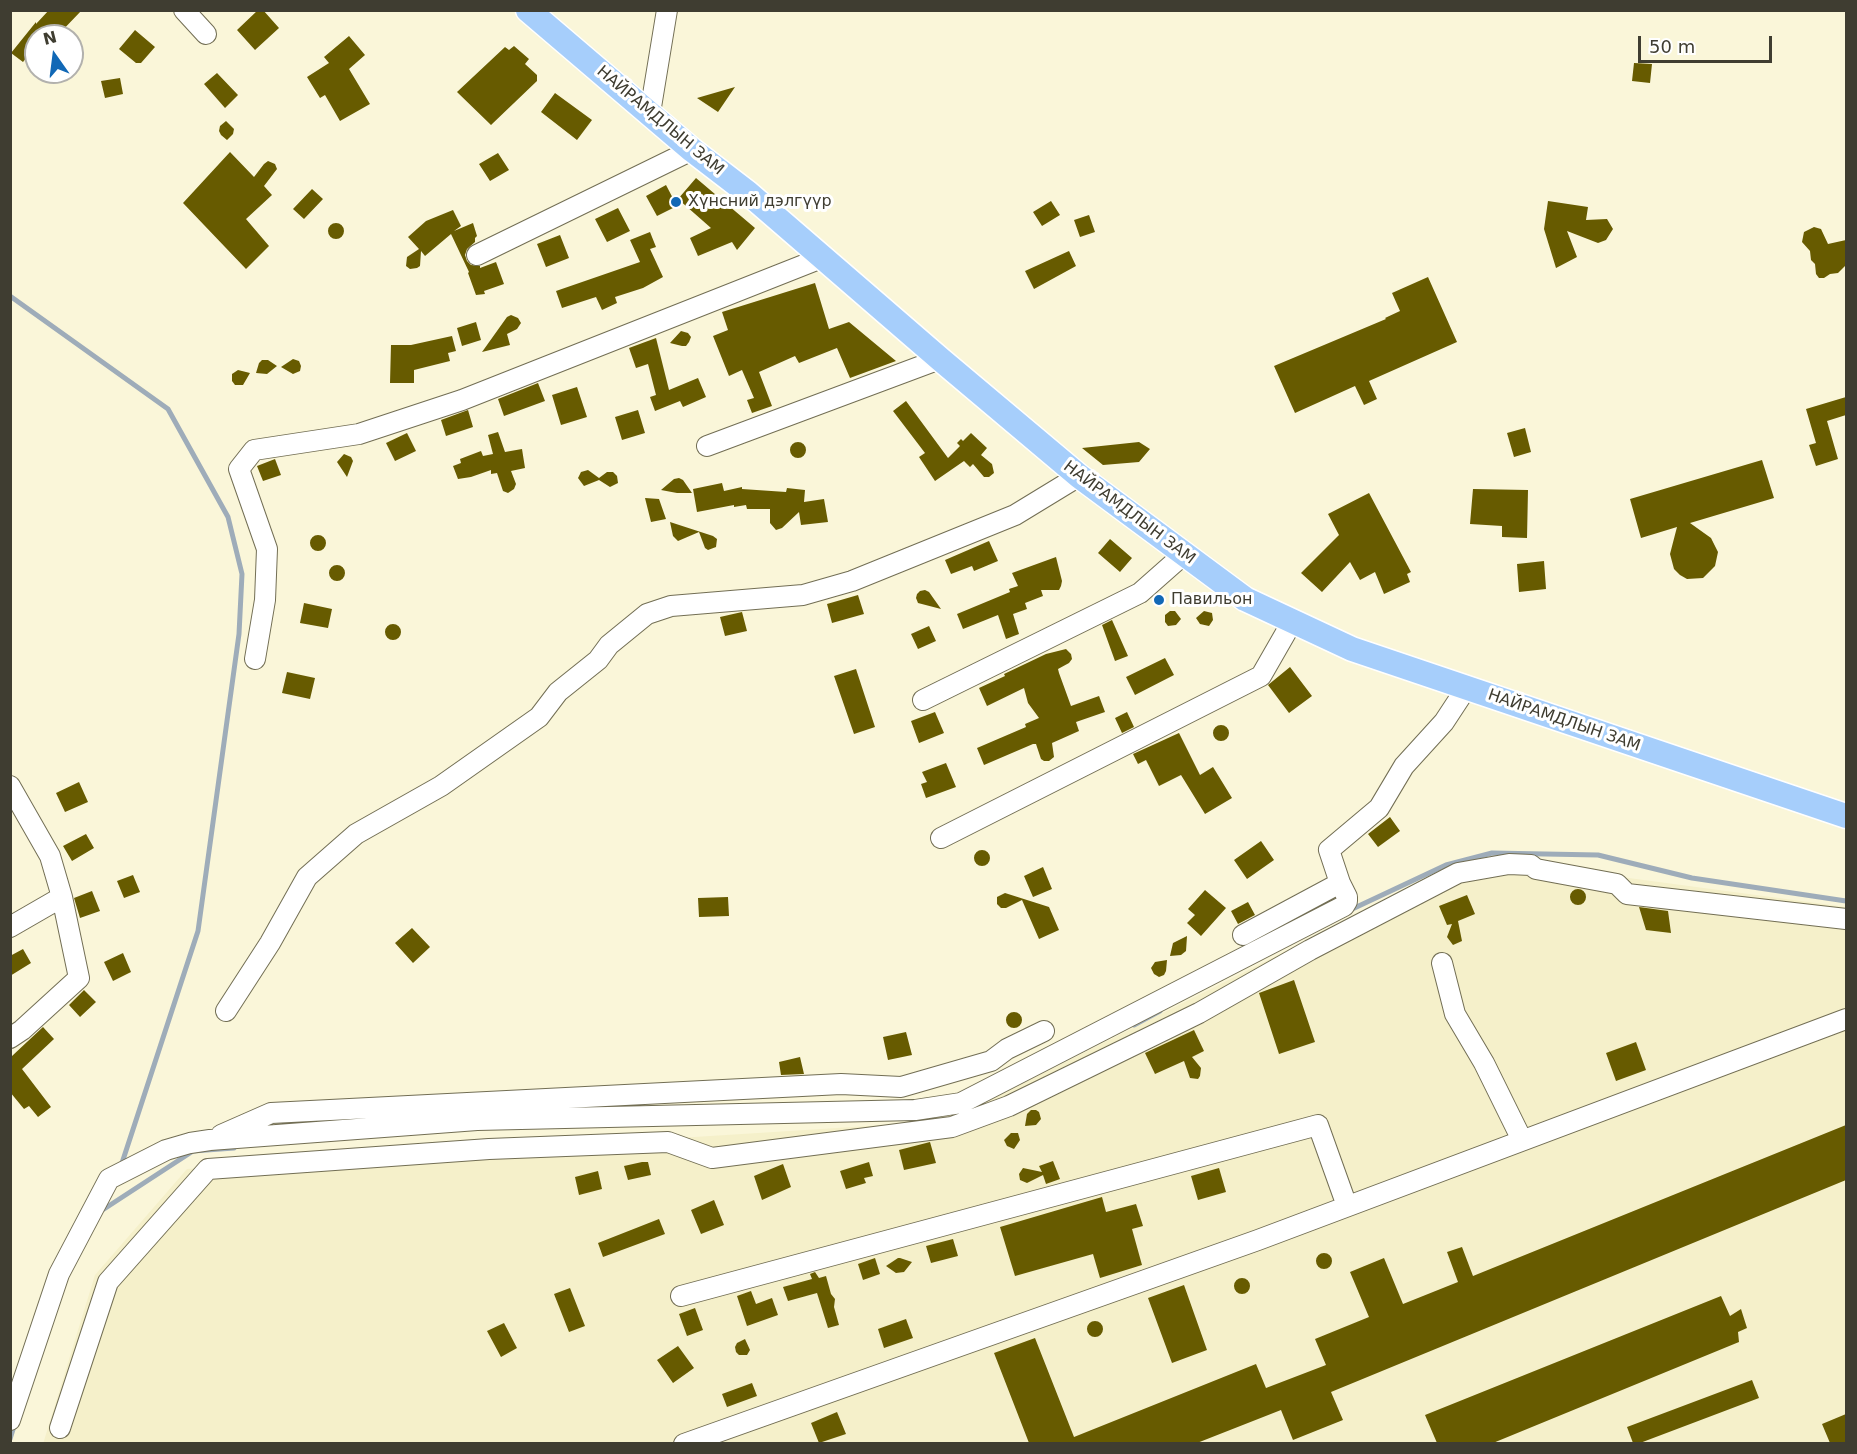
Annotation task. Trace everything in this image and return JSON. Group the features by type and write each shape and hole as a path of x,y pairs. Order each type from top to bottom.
{"main road":[{"name":"НАЙРАМДЛЫН ЗАМ","path":"528,10 692,150 748,193 824,257 940,359 1079,476 1245,599 1352,649 1846,816"}],"street":[{"path":"184,10 206,34"},
{"path":"650,113 668,10"},
{"path":"477,255 692,150"},
{"path":"255,658 266,600 267,549 239,469 254,450 359,434 462,400 824,257"},
{"path":"707,446 940,359"},
{"path":"226,1011 270,943 307,877 356,834 441,786 539,717 558,692 598,660 609,645 647,614 671,606 803,595 852,581 1015,515 1079,476"},
{"path":"923,700 1140,593 1183,555"},
{"path":"941,838 1261,676 1292,622"},
{"path":"10,1420 59,1274 109,1179 166,1150 210,1140 477,1120 915,1110 961,1103 1344,906 1347,897 1329,849 1379,808 1404,766 1444,722 1467,687"},
{"path":"10,786 50,856 62,897 79,978 22,1030 10,1038"},
{"path":"60,1428 108,1282 208,1169 489,1149 668,1142 712,1158 952,1127 1009,1106 1199,1013 1310,950 1458,873 1509,864 1531,865 1536,869 1617,884 1627,894 1846,919"},
{"path":"1243,935 1340,883"},
{"path":"10,927 62,897"},
{"path":"1442,963 1455,1014 1484,1063 1522,1140"},
{"path":"684,1443 1247,1244 1846,1019"},
{"path":"210,1140 271,1113 841,1084 901,1088 991,1061 1007,1049 1044,1031"},
{"path":"681,1296 1318,1125 1347,1206"}],"shaded area":[{"path":"1494,860 1846,907 1846,1443 43,1444 95,1275 187,1169 948,1121 1449,869"}],"building":[{"path":"49,10 82,10 69,24 36,24"},
{"path":"258,10 263,10 279,28 255,50 237,30"},
{"path":"135,30 155,47 141,63 136,63 119,49"},
{"path":"349,36 365,55 349,69 370,104 340,121 325,95 320,98 307,77 329,63 324,57"},
{"path":"24,37 24,61 11,53"},
{"path":"514,46 529,59 525,64 537,75 537,81 491,125 457,92 505,47 509,50"},
{"path":"1634,63 1652,64 1650,83 1632,81"},
{"path":"217,73 238,95 225,108 204,84"},
{"path":"120,78 123,94 105,98 101,81"},
{"path":"735,87 718,112 697,98"},
{"path":"555,93 592,120 577,140 541,112"},
{"path":"226,121 234,129 233,134 227,140 219,131 220,126"},
{"path":"230,152 254,177 268,161 275,164 277,169 264,186 272,195 246,219 269,246 246,269 183,203"},
{"path":"498,153 509,170 490,181 479,164"},
{"path":"696,178 755,228 737,250 732,242 698,256 690,238 711,228 678,199"},
{"path":"666,185 677,206 657,216 646,196"},
{"path":"312,189 323,199 304,219 293,209"},
{"path":"1051,201 1060,215 1042,226 1033,212"},
{"path":"1548,201 1588,207 1586,220 1607,219 1613,229 1606,240 1598,243 1567,231 1577,257 1556,268 1544,229"},
{"path":"618,208 630,231 607,242 595,219"},
{"path":"453,210 461,226 454,231 473,223 477,236 475,242 467,249 465,255 467,261 480,268 496,262 504,284 484,291 485,294 476,295 469,272 451,234 425,256 421,251 420,266 410,269 406,266 407,257 419,249 408,237 426,221"},
{"path":"1089,215 1095,232 1080,237 1074,220"},
{"path":"336,223 344,231 336,239 328,231"},
{"path":"1814,227 1821,229 1828,244 1846,240 1846,265 1838,273 1824,278 1819,278 1816,274 1810,251 1802,242 1804,232"},
{"path":"650,232 656,247 650,249 663,277 643,288 615,297 617,303 602,310 596,297 562,308 556,291 640,262 630,240"},
{"path":"560,235 569,258 546,267 537,244"},
{"path":"1069,251 1076,266 1034,289 1025,271"},
{"path":"1428,277 1457,342 1369,381 1377,399 1364,405 1355,386 1295,413 1274,366 1400,311 1392,293"},
{"path":"815,283 829,329 849,322 896,361 850,378 837,348 799,363 795,356 759,372 772,406 752,413 747,400 754,398 742,370 729,376 713,336 728,330 722,312"},
{"path":"511,315 518,318 521,323 517,329 507,334 510,345 482,352 507,317"},
{"path":"476,322 481,340 462,346 457,328"},
{"path":"681,331 688,333 691,337 686,346 670,343"},
{"path":"452,336 456,351 448,353 450,361 414,370 414,383 390,383 391,345 411,345"},
{"path":"656,338 669,390 698,378 706,397 683,407 680,401 655,411 650,397 656,395 648,364 636,368 629,348"},
{"path":"293,359 299,361 301,366 300,371 293,374 281,367"},
{"path":"262,360 268,360 277,366 267,374 256,373"},
{"path":"238,370 250,373 243,385 235,385 232,381 232,374"},
{"path":"538,383 545,401 504,416 498,399"},
{"path":"577,387 587,417 561,425 552,395"},
{"path":"1846,397 1846,415 1827,421 1838,459 1816,466 1809,445 1816,443 1806,409"},
{"path":"906,401 948,458 960,446 957,443 961,439 963,441 971,433 987,448 981,455 992,464 994,473 989,477 984,477 973,464 970,467 964,461 935,481 919,457 925,453 893,411"},
{"path":"468,410 473,427 446,436 441,420"},
{"path":"638,410 645,433 622,440 615,417"},
{"path":"1525,428 1531,452 1514,457 1507,433"},
{"path":"498,432 505,452 522,449 525,468 511,471 516,484 514,489 508,493 503,491 497,473 491,474 491,470 458,479 453,466 461,463 460,459 481,451 483,456 493,454 488,435"},
{"path":"407,433 416,451 395,461 386,443"},
{"path":"798,442 806,450 798,458 790,450"},
{"path":"1139,442 1150,449 1139,462 1103,465 1082,448"},
{"path":"344,454 351,457 353,461 347,477 337,462"},
{"path":"275,459 281,475 263,481 257,466"},
{"path":"1762,460 1774,498 1690,523 1711,538 1718,552 1715,566 1703,578 1687,579 1674,569 1670,554 1677,527 1641,538 1630,499"},
{"path":"588,470 599,478 607,472 613,472 617,476 618,483 610,487 599,480 584,486 578,478 581,472"},
{"path":"679,478 692,493 661,490 674,479"},
{"path":"722,483 724,491 742,487 742,489 786,492 787,488 805,490 804,502 824,499 828,522 801,525 799,512 782,528 776,530 770,523 770,509 747,509 746,505 734,507 734,505 697,512 693,489"},
{"path":"1473,489 1528,490 1527,538 1502,537 1502,526 1470,524"},
{"path":"1369,493 1411,572 1407,574 1410,582 1384,594 1375,572 1360,580 1350,562 1322,592 1301,573 1339,535 1328,514"},
{"path":"645,498 659,499 666,519 651,522"},
{"path":"670,522 713,536 717,539 716,547 708,550 705,548 699,532 678,541 673,536"},
{"path":"318,535 326,543 318,551 310,543"},
{"path":"1110,539 1132,558 1120,572 1098,553"},
{"path":"989,541 998,561 974,571 972,566 951,574 945,560"},
{"path":"1056,557 1062,581 1061,586 1059,590 1041,590 1043,596 1025,603 1027,609 1013,614 1019,634 1006,639 998,615 963,629 957,614 1010,592 1009,589 1018,586 1012,573"},
{"path":"1544,561 1546,589 1519,592 1517,564"},
{"path":"337,565 345,573 337,581 329,573"},
{"path":"925,590 941,609 918,603 917,594"},
{"path":"858,595 864,614 832,623 827,604"},
{"path":"304,603 332,609 328,628 300,623"},
{"path":"1170,611 1175,611 1181,619 1176,625 1168,626 1165,622 1165,615"},
{"path":"1204,611 1212,613 1213,620 1209,626 1200,624 1196,618"},
{"path":"742,612 747,631 725,636 720,617"},
{"path":"1112,620 1128,656 1115,661 1102,625"},
{"path":"393,624 401,632 393,640 385,632"},
{"path":"929,626 936,641 918,649 911,634"},
{"path":"1066,649 1072,659 1058,669 1071,706 1099,696 1105,712 1076,722 1079,731 1052,743 1054,757 1049,761 1041,759 1036,744 1033,744 984,765 977,748 1026,727 1025,724 1039,718 1028,703 1024,688 987,706 979,688 1046,654"},
{"path":"1165,658 1174,675 1135,695 1126,677"},
{"path":"1290,667 1312,696 1289,713 1268,685"},
{"path":"856,669 875,727 854,734 834,676"},
{"path":"287,672 315,678 310,699 282,693"},
{"path":"935,712 944,733 919,743 911,721"},
{"path":"1127,712 1134,727 1122,733 1115,718"},
{"path":"1221,725 1229,733 1221,741 1213,733"},
{"path":"1179,733 1200,775 1213,767 1232,798 1205,814 1181,775 1159,786 1146,760 1138,764 1133,754"},
{"path":"946,763 956,787 926,798 921,784 927,782 922,772"},
{"path":"79,782 88,802 65,812 56,793"},
{"path":"1390,817 1400,831 1378,847 1368,834"},
{"path":"86,834 94,848 72,861 63,846"},
{"path":"1261,841 1274,860 1247,879 1234,860"},
{"path":"982,850 990,858 982,866 974,858"},
{"path":"1043,867 1052,889 1033,897 1024,876"},
{"path":"133,875 140,892 124,898 117,881"},
{"path":"1578,889 1586,897 1578,905 1570,897"},
{"path":"1205,890 1226,908 1201,936 1187,923 1195,915 1188,909"},
{"path":"92,891 100,911 80,918 74,898"},
{"path":"1005,893 1049,907 1059,930 1039,939 1022,900 1006,908 1001,908 997,904 997,897"},
{"path":"1467,895 1475,914 1458,921 1462,941 1453,945 1447,937 1452,924 1447,925 1439,906"},
{"path":"728,897 729,916 699,917 698,898"},
{"path":"1248,902 1255,915 1238,924 1231,911"},
{"path":"1639,907 1668,911 1671,933 1646,930"},
{"path":"412,928 430,947 413,963 395,943"},
{"path":"1187,936 1186,951 1181,955 1170,956 1173,943"},
{"path":"23,949 31,963 10,976 10,956"},
{"path":"123,953 131,972 113,981 104,962"},
{"path":"1167,960 1164,975 1159,977 1154,974 1151,968 1155,962"},
{"path":"1294,980 1315,1042 1279,1054 1259,993"},
{"path":"84,990 96,1002 80,1017 69,1005"},
{"path":"1014,1012 1022,1020 1014,1028 1006,1020"},
{"path":"43,1027 54,1039 22,1069 51,1107 38,1117 29,1106 24,1109 10,1092 10,1055 12,1056"},
{"path":"1194,1030 1204,1051 1192,1057 1201,1068 1198,1079 1190,1078 1184,1061 1155,1074 1145,1053"},
{"path":"906,1032 912,1055 888,1060 883,1037"},
{"path":"1636,1042 1646,1070 1616,1081 1606,1053"},
{"path":"800,1057 804,1074 781,1075 779,1062"},
{"path":"1031,1110 1039,1112 1041,1119 1036,1125 1025,1126 1027,1114"},
{"path":"1846,1125 1846,1180 1331,1392 1343,1420 1293,1440 1281,1410 1197,1443 1029,1443 994,1353 1035,1338 1074,1437 1256,1364 1266,1388 1326,1365 1315,1339 1369,1317 1350,1272 1384,1258 1403,1304 1458,1282 1447,1252 1462,1247 1473,1276"},
{"path":"1011,1133 1018,1133 1020,1140 1014,1149 1007,1146 1004,1140"},
{"path":"930,1142 936,1163 904,1170 899,1150"},
{"path":"1053,1161 1060,1179 1046,1184 1043,1175 1027,1183 1020,1180 1019,1174 1023,1168 1042,1172 1039,1166"},
{"path":"648,1162 651,1175 628,1180 624,1166"},
{"path":"869,1162 873,1176 864,1178 866,1183 846,1189 840,1171"},
{"path":"783,1164 791,1187 762,1200 754,1176"},
{"path":"1219,1168 1226,1192 1198,1200 1191,1176"},
{"path":"598,1171 602,1189 579,1195 575,1177"},
{"path":"1102,1197 1106,1212 1136,1204 1143,1226 1132,1229 1142,1265 1100,1278 1093,1254 1015,1276 1000,1227"},
{"path":"714,1200 724,1225 701,1234 691,1210"},
{"path":"659,1219 665,1234 603,1257 598,1243"},
{"path":"953,1239 958,1256 931,1263 926,1246"},
{"path":"1324,1253 1332,1261 1324,1269 1316,1261"},
{"path":"875,1258 880,1274 863,1280 858,1264"},
{"path":"898,1258 912,1262 904,1272 896,1273 886,1266"},
{"path":"815,1272 819,1278 826,1276 831,1294 835,1299 834,1307 839,1325 828,1328 817,1293 788,1301 783,1287 812,1279 810,1274"},
{"path":"1242,1278 1250,1286 1242,1294 1234,1286"},
{"path":"1184,1285 1207,1350 1172,1363 1148,1298"},
{"path":"570,1288 585,1326 569,1332 554,1294"},
{"path":"751,1291 756,1304 772,1298 778,1315 747,1326 737,1296"},
{"path":"1721,1296 1730,1316 1741,1309 1747,1328 1738,1332 1739,1342 1493,1443 1437,1443 1425,1415"},
{"path":"695,1308 703,1330 687,1336 679,1314"},
{"path":"906,1319 913,1338 884,1348 878,1329"},
{"path":"1095,1321 1103,1329 1095,1337 1087,1329"},
{"path":"504,1323 517,1348 501,1357 487,1331"},
{"path":"745,1339 750,1350 747,1355 739,1355 735,1347 737,1343"},
{"path":"678,1346 694,1368 673,1383 657,1360"},
{"path":"1752,1380 1759,1398 1640,1443 1633,1443 1627,1427"},
{"path":"752,1383 757,1396 727,1407 722,1394"},
{"path":"837,1412 846,1434 819,1443 811,1423"},
{"path":"1846,1414 1846,1443 1830,1443 1822,1424"}],"waterway":[{"path":"10,296 168,409 228,517 242,574 239,634 198,931 121,1166"},
{"path":"1348,911 1446,865 1492,853 1598,855 1692,878 1846,901"},
{"path":"1134,1025 1160,1011"},
{"path":"104,1209 193,1151 234,1148"},
{"path":"10,1439 15,1423"}],"place":[{"name":"Хүнсний дэлгүүр","path":"676,202"},
{"name":"Павильон","path":"1159,600"}]}
